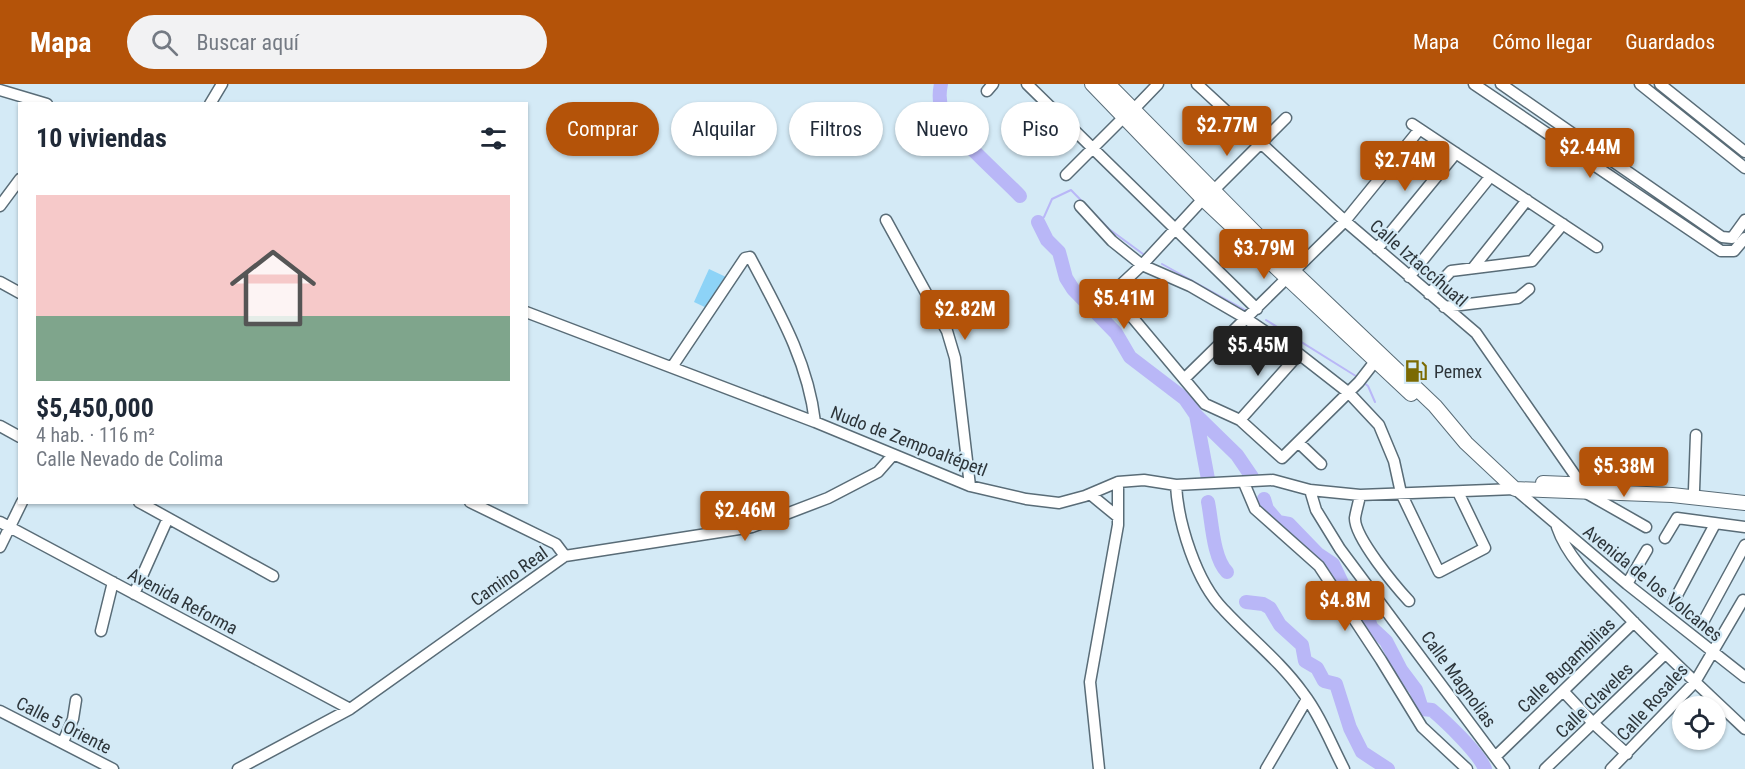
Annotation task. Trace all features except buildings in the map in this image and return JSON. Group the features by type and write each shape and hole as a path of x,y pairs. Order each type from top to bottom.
{"main road":[{"path":"1092,84 1128,114 1290,275 1512,488 1530,483 1745,502"},
{"path":"1108,84 1128,114"},
{"path":"1584,489 1694,490 1745,494"}],"street":[{"path":"211,102 222,84"},
{"path":"1027,84 1175,226 1257,309"},
{"path":"1066,175 1158,84"},
{"name":"Calle Iztaccíhuatl","path":"1197,84 1377,249 1481,339 1499,369 1584,489"},
{"path":"1474,84 1721,251 1734,251 1745,238"},
{"path":"1495,97 1500,84 1722,237 1731,238 1744,223"},
{"path":"1640,84 1745,152"},
{"path":"1660,84 1685,112 1745,168"},
{"path":"0,90 40,102"},
{"path":"1286,118 1175,226 1142,265 1112,292 1205,404 1239,420 1282,458 1349,393 1377,358"},
{"path":"1185,379 1345,220 1416,127 1597,247"},
{"path":"1377,249 1456,153"},
{"path":"1409,277 1490,177"},
{"path":"1633,190 1641,181"},
{"path":"0,206 18,182"},
{"path":"1473,268 1527,200"},
{"path":"1080,206 1112,241 1142,265 1190,286 1245,318 1299,354 1349,393 1379,425 1394,461 1401,493 1439,572 1485,548 1458,492"},
{"path":"885,220 947,331 955,358 970,486"},
{"path":"1429,294 1450,271 1532,261 1563,224"},
{"path":"672,367 745,258 750,257 794,341 812,398 815,422"},
{"path":"0,282 18,292"},
{"path":"1444,308 1518,298 1529,289"},
{"name":"Nudo de Zempoaltépetl","path":"528,313 815,422 970,486 1026,499 1059,503 1090,494 1118,482 1144,480 1176,485 1273,480 1310,490 1360,495 1512,488"},
{"path":"1239,420 1299,354"},
{"path":"0,426 18,436"},
{"path":"1694,490 1696,435"},
{"path":"1299,443 1321,464"},
{"name":"Camino Real","path":"238,769 350,709 566,556 752,527 828,498 878,472 893,455"},
{"path":"1099,769 1090,682 1118,517 1118,482"},
{"path":"1244,483 1255,509 1319,566 1382,660 1422,727 1467,769"},
{"path":"1176,485 1178,512 1184,535 1212,593 1223,610 1281,666 1307,699 1344,769"},
{"name":"Avenida de los Volcanes","path":"1512,488 1713,654 1745,677"},
{"path":"1584,489 1647,527"},
{"name":"Calle Magnolias","path":"1310,490 1316,510 1340,549 1503,769"},
{"path":"1090,494 1118,517"},
{"path":"1360,495 1355,519 1357,529 1378,562 1409,601"},
{"path":"0,547 5,524 20,504"},
{"path":"144,504 273,576"},
{"path":"474,504 556,544 566,556"},
{"path":"134,594 168,518"},
{"path":"1665,538 1677,518 1745,527"},
{"name":"Avenida Reforma","path":"5,524 350,709"},
{"path":"1674,602 1715,524"},
{"path":"1557,526 1562,540 1583,570 1665,654 1745,729"},
{"path":"1702,624 1745,544"},
{"path":"1627,584 1647,550"},
{"path":"1361,575 1378,562"},
{"path":"101,631 113,582"},
{"name":"Calle Rosales","path":"1611,769 1695,681 1743,600"},
{"name":"Calle Bugambilias","path":"1495,757 1634,622"},
{"name":"Calle Claveles","path":"1545,769 1665,654"},
{"path":"1564,692 1627,754"},
{"path":"1266,769 1307,699"},
{"path":"63,742 73,719 76,700"},
{"name":"Calle 5 Oriente","path":"0,711 113,769"}],"shaded area":[{"path":"709,269 726,277 711,310 694,302"}],"waterway":[{"path":"941,84 941,105 949,122 967,144 1020,196"},
{"path":"1038,222 1044,217 1052,199 1071,190 1109,229 1143,254"},
{"path":"1038,222 1047,240 1059,252 1066,278 1073,289 1116,333 1130,357 1185,399 1196,415 1208,479"},
{"path":"1162,264 1245,310"},
{"path":"1266,320 1359,378"},
{"path":"1363,382 1368,386 1375,402"},
{"path":"1196,415 1237,455 1252,477"},
{"path":"1264,499 1267,509 1278,522 1289,524 1318,554 1333,564 1343,585 1355,600 1364,604 1371,627 1386,641 1401,670 1416,690 1422,709 1432,710 1445,722 1469,746 1485,769"},
{"path":"1208,502 1216,549 1222,566 1227,572"},
{"path":"1246,602 1263,604 1270,608 1280,625 1302,645 1305,661 1317,668 1324,681 1336,684 1350,728 1362,752 1388,769"}],"place":[{"name":"Pemex","path":"1416,371"}]}
